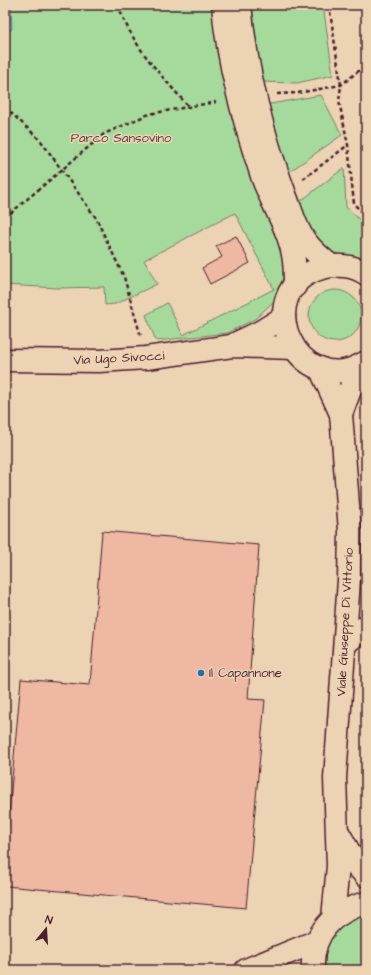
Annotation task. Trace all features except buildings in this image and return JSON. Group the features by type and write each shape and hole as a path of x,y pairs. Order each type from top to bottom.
{"street":[{"path":"223,5 225,35 245,124 264,181 290,246 294,261 295,286"},
{"path":"240,5 254,95 284,191 299,231 305,242 315,253 330,265"},
{"path":"362,364 346,370 333,370 320,368 310,363 293,348 285,328 284,316 286,302 295,286 303,277 316,269 330,265 347,266 366,274"},
{"name":"Via Ugo Sivocci","path":"232,346 260,332 284,316"},
{"name":"Via Ugo Sivocci","path":"5,360 99,361 154,357 232,346 293,348"},
{"name":"Viale Giuseppe Di Vittorio","path":"341,414 362,364"},
{"name":"Viale Giuseppe Di Vittorio","path":"320,368 341,414 350,531 349,580 335,778 338,866 333,918"},
{"path":"349,580 366,596"},
{"path":"345,644 366,626"},
{"name":"Viale Giuseppe Di Vittorio","path":"337,831 357,866 366,876"},
{"path":"313,970 312,959 317,941 324,929 333,918 349,907 366,903"},
{"path":"246,970 317,941"}],"path":[{"path":"118,5 124,23 149,62 190,107"},
{"path":"329,5 341,85 339,102 348,145 354,204 366,216"},
{"path":"269,94 298,93 341,85 366,65"},
{"path":"5,218 104,134 149,114 223,100"},
{"path":"5,107 41,141 96,218 124,277 142,339"},
{"path":"284,191 292,188 348,145"}],"green space":[{"name":"Parco Sansovino","path":"5,5 216,5 285,257 283,279 273,302 255,319 227,333 156,341 146,315 167,303 183,335 274,289 235,213 144,260 157,284 115,304 105,305 104,287 58,288 5,285"},
{"path":"248,5 323,5 333,75 297,83 259,82"},
{"path":"321,95 342,135 286,174 265,105"},
{"path":"344,168 346,207 366,226 366,263 329,251 313,235 298,203"},
{"path":"330,290 340,290 354,297 361,311 361,321 354,335 340,342 330,342 320,338 313,331 309,321 309,311 313,301 320,294"},
{"path":"366,913 366,970 325,970 327,950 330,941 335,934 348,922"}],"water":[{"path":"5,5 11,5 12,29 5,35"}],"place":[{"name":"Il Capannone","path":"201,673"}]}
